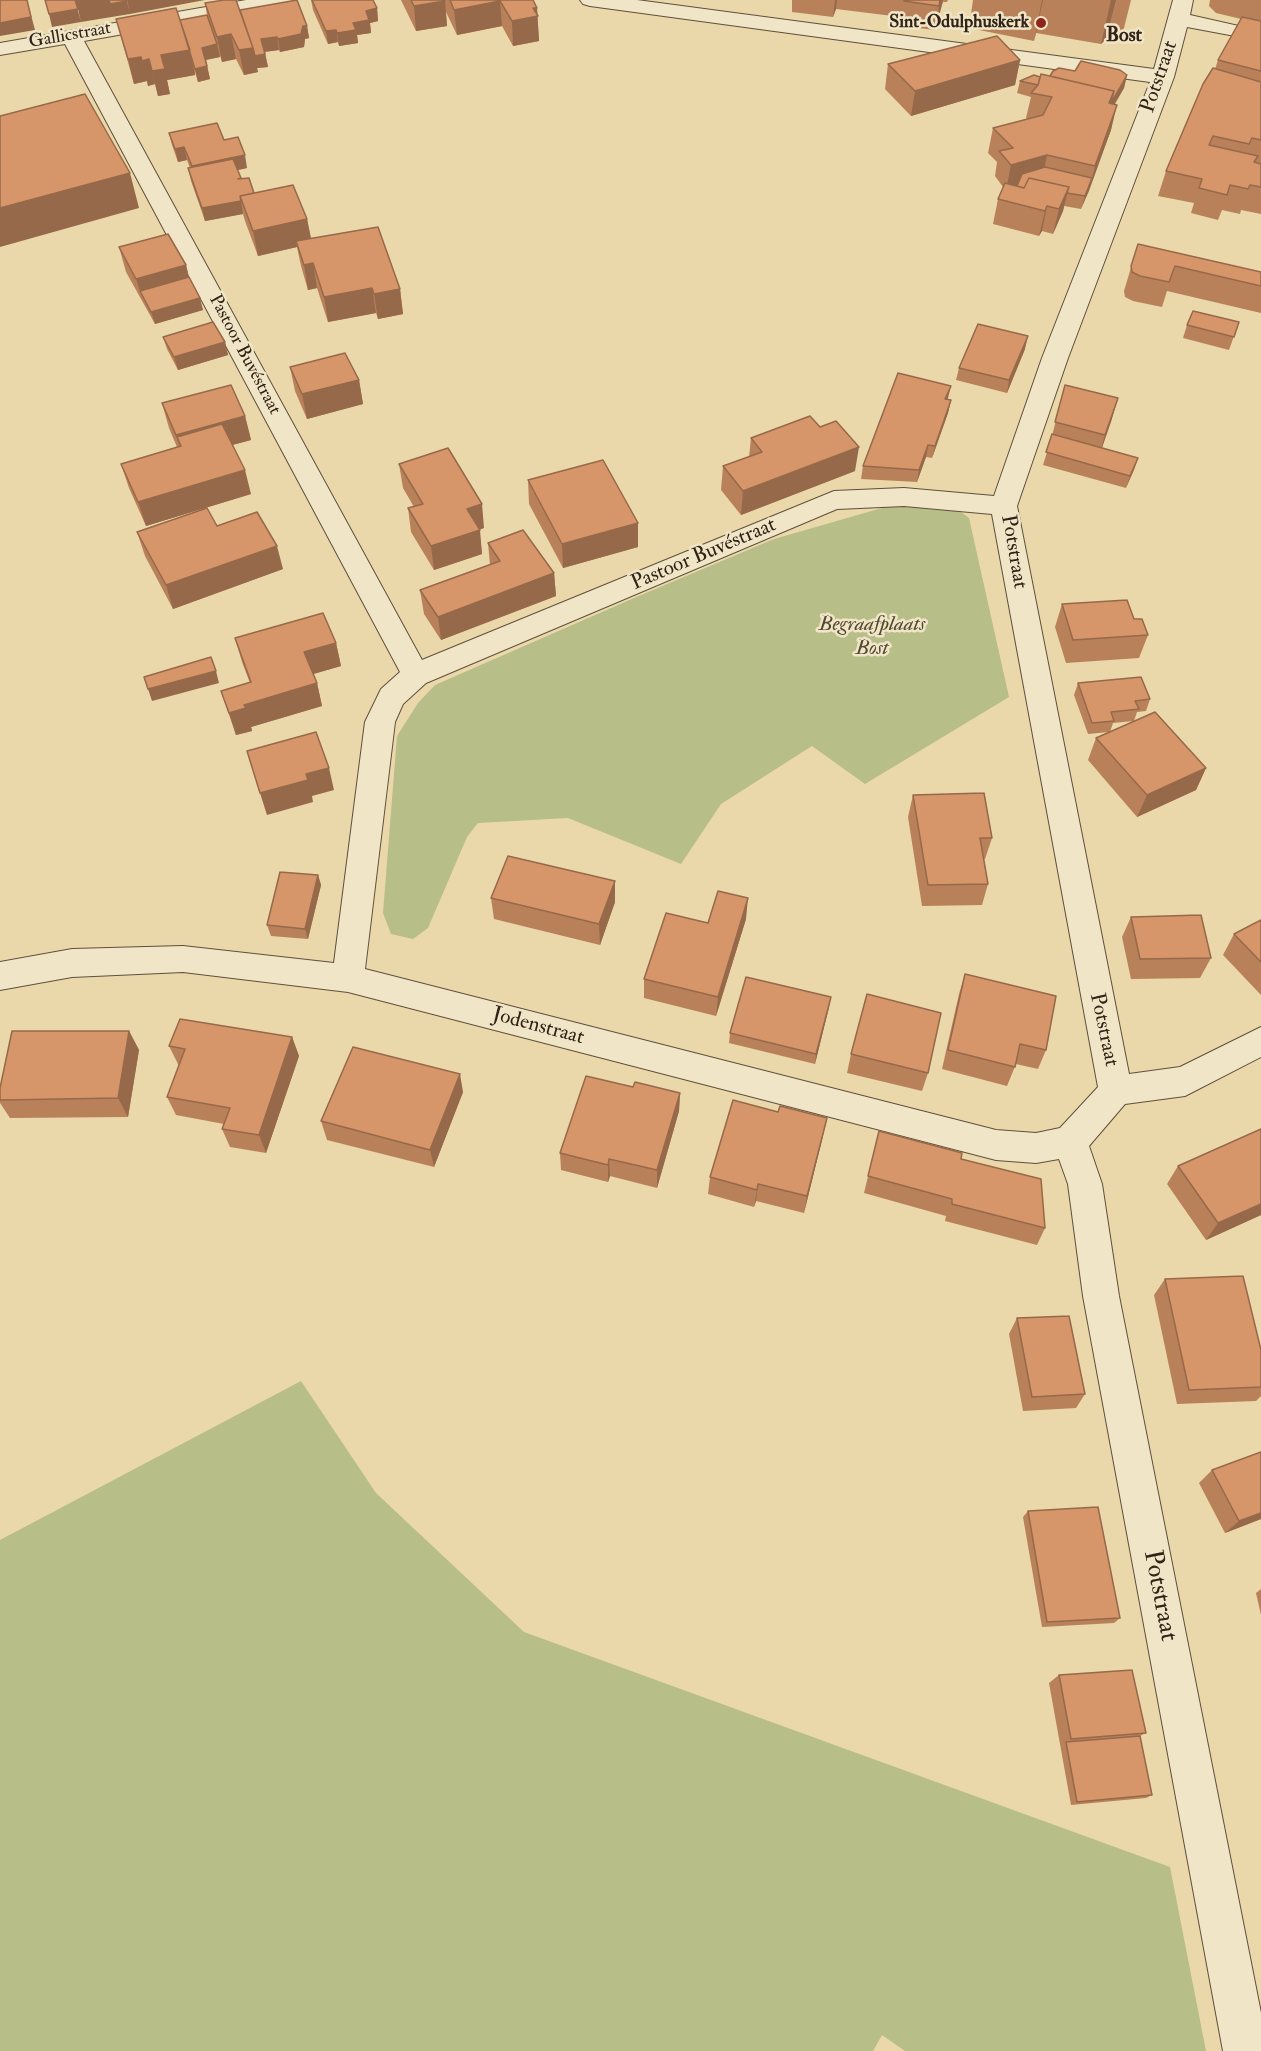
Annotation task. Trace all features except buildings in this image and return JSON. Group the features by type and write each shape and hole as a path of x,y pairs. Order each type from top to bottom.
{"street":[{"name":"Gallicstraat","path":"0,49 282,0"},
{"path":"590,0 1162,77"},
{"path":"1181,9 1261,38"},
{"name":"Potstraat","path":"1116,1091 1086,944 1004,506 1055,358 1162,77 1181,9"},
{"name":"Pastoor Buvéstraat","path":"71,36 416,675"},
{"name":"Pastoor Buvéstraat","path":"348,978 380,722 391,697 416,675 834,500 904,497 1004,506"},
{"name":"Jodenstraat","path":"0,976 72,963 183,959 348,978 996,1145 1036,1148 1070,1142"},
{"path":"1070,1142 1116,1091 1185,1081 1261,1041"},
{"name":"Potstraat","path":"1070,1142 1085,1184 1101,1296 1246,2051"}],"green space":[{"name":"Begraafplaats Bost","path":"889,506 958,510 969,518 1009,697 865,784 812,746 721,804 681,864 568,818 478,823 467,837 428,928 413,939 391,934 383,913 397,736 418,703 435,685 774,539"},
{"path":"301,1381 376,1493 524,1632 1170,1867 1206,2051 905,2051 882,2035 873,2051 0,2051 0,1540"}],"place":[{"name":"Sint-Odulphuskerk","path":"1041,23"}],"district":[{"name":"Bost","path":"1124,37"}]}
